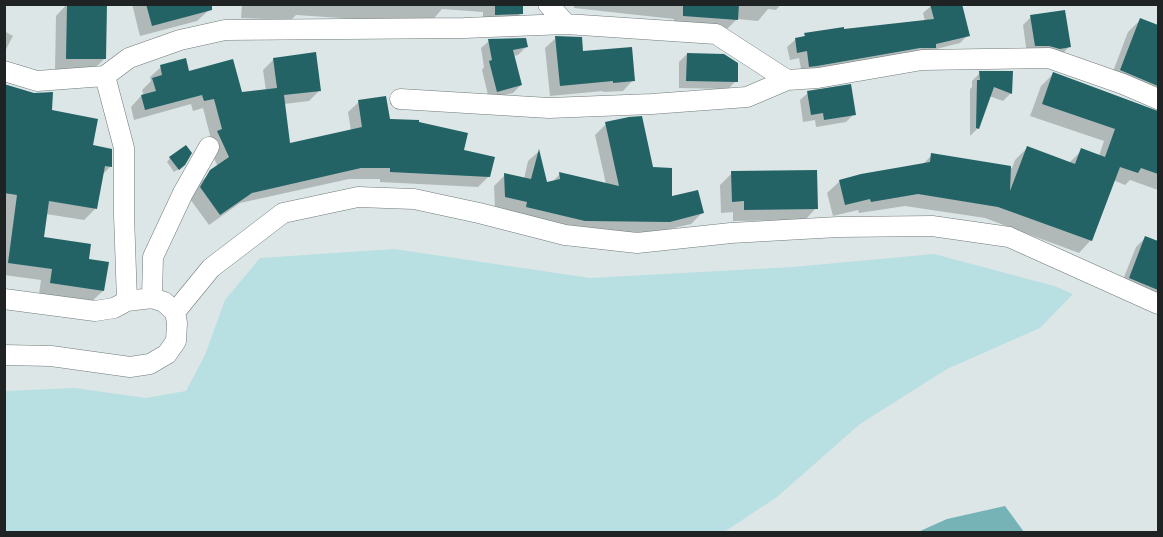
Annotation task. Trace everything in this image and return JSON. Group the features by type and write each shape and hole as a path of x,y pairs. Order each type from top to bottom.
{"street":[{"path":"548,4 566,24"},
{"path":"4,71 37,81 105,76 129,58 180,40 225,30 464,28 566,24 716,34 787,80"},
{"path":"400,99 549,108 652,104 747,97 787,80 818,78 922,60 1049,58 1158,99"},
{"path":"105,76 124,148 127,301"},
{"path":"152,298 153,257 183,193 209,147"},
{"path":"175,312 211,268 283,213 358,198 414,199 565,235 637,243 743,232 838,227 932,226 1009,237 1158,304"},
{"path":"4,299 95,311 114,308 127,301 152,298 164,302 175,312 177,323 176,341 167,354 150,364 130,367 51,356 4,356"}],"shaded area":[{"path":"394,249 590,278 793,267 934,254 1054,286 1073,294 1040,328 947,369 860,424 777,497 724,532 5,532 5,391 75,388 146,398 186,391 205,355 225,300 260,258"},
{"path":"1005,506 1024,532 918,532 947,519"}],"building":[{"path":"67,4 107,4 106,59 66,59"},
{"path":"146,4 212,4 212,10 152,26"},
{"path":"495,4 523,4 523,14 495,15"},
{"path":"683,4 739,4 738,20 683,16"},
{"path":"930,4 962,4 970,36 936,44 936,48 920,48 809,67 807,51 797,53 795,38 805,36 804,33 934,19"},
{"path":"1065,10 1071,47 1060,49 1035,46 1030,15"},
{"path":"1140,18 1158,25 1158,86 1120,70"},
{"path":"555,36 582,37 583,51 632,47 635,81 560,86"},
{"path":"526,38 528,47 513,50 522,85 497,92 489,61 492,60 488,39"},
{"path":"316,52 321,91 284,95 290,143 362,127 358,100 386,96 390,119 419,120 419,122 468,133 464,150 495,157 490,177 390,172 390,168 361,168 252,193 220,215 200,187 210,170 229,157 217,131 222,129 214,99 204,101 202,95 145,110 141,95 156,91 152,78 162,75 160,65 186,58 189,71 233,59 242,92 277,88 273,58"},
{"path":"687,53 724,54 738,63 738,82 686,81"},
{"path":"979,71 1013,71 1012,94 994,87 979,129 976,128"},
{"path":"1053,72 1158,111 1158,174 1141,168 1138,173 1120,167 1092,241 998,207 918,194 871,202 870,199 845,205 839,180 930,162 931,153 1011,166 1010,191 1027,146 1075,164 1081,148 1105,157 1115,129 1042,104"},
{"path":"4,84 34,93 53,92 52,110 98,119 93,145 112,149 112,167 105,166 97,209 49,201 44,237 91,244 89,259 109,262 104,291 50,283 52,269 8,263 17,195 4,193"},
{"path":"851,84 856,115 824,120 823,113 811,115 807,91"},
{"path":"642,116 653,167 672,168 672,196 698,190 704,213 670,222 585,221 526,207 527,202 505,197 504,173 531,179 539,149 547,182 560,179 559,172 619,186 605,122"},
{"path":"186,145 192,153 179,170 169,157"},
{"path":"817,170 818,209 744,210 744,201 732,202 731,171"},
{"path":"1145,236 1158,241 1158,290 1129,278"}]}
